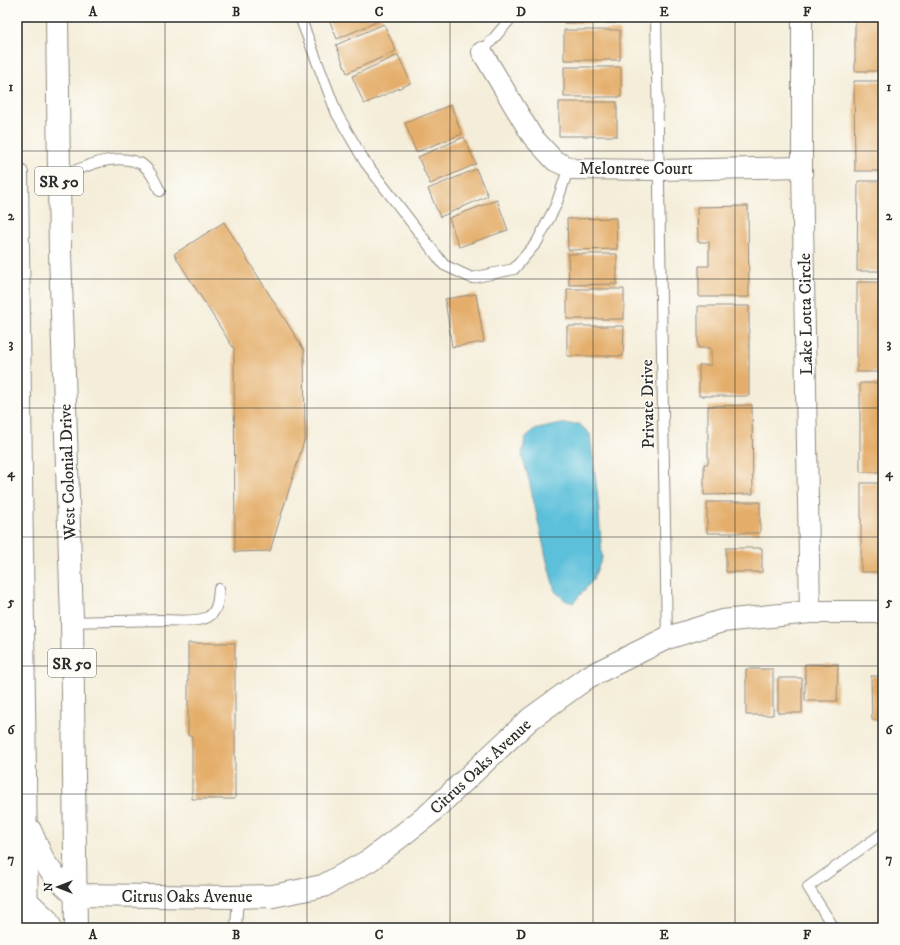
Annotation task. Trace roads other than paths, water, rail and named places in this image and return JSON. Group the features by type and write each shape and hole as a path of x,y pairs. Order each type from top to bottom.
{"main road":[{"name":"West Colonial Drive","path":"57,17 60,276 72,622 76,928"},
{"name":"SR 50","path":"17,174 25,820 22,901 27,928"},
{"name":"Citrus Oaks Avenue","path":"75,896 273,896 323,886 370,860 428,815 530,719 588,677 667,638 722,621 810,612 883,612"},
{"path":"25,820 44,862 54,875 75,896"},
{"path":"22,901 47,920 51,928"}],"street":[{"name":"Lake Lotta Circle","path":"802,17 802,167 810,612"},
{"name":"Melontree Court","path":"482,52 532,136 554,161 573,169 658,170 802,167"}],"lane":[{"path":"300,17 337,114 365,162 444,265 472,278 514,269 537,242 556,205 569,167"},
{"path":"482,52 512,17"},
{"name":"Private Drive","path":"656,17 667,638"},
{"path":"59,177 102,161 126,159 140,163 152,175 160,190"},
{"path":"72,622 160,620 192,621 207,617 214,612 217,606 219,589"},
{"path":"834,928 808,887 883,834"},
{"path":"236,928 238,897"}],"water":[{"path":"561,424 579,424 590,434 598,499 602,558 592,581 573,603 565,600 555,591 522,455 525,439 533,430"}]}
